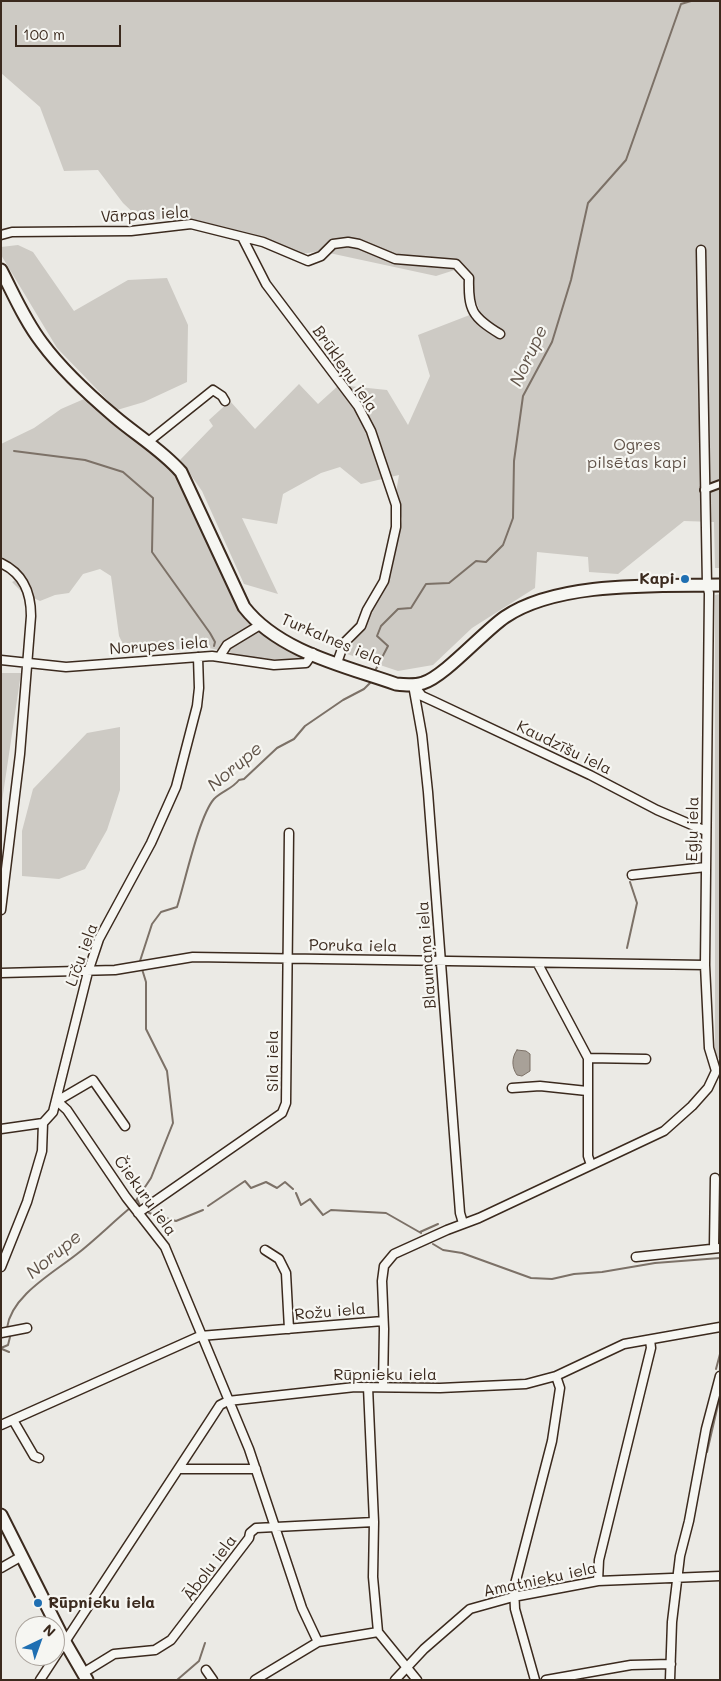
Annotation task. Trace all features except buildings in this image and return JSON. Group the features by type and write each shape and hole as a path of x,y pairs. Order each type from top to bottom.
{"main road":[{"name":"Turkalnes iela","path":"1,270 22,312 42,344 84,389 115,417 172,462 180,472 239,598 260,625 287,642 337,663 396,684 413,685"},
{"path":"413,685 433,678 506,616 545,598 579,591 720,585"},
{"path":"1,1515 52,1616"},
{"path":"65,1642 85,1676"}],"street":[{"name":"Vārpas iela","path":"1,235 31,231 146,230 191,224 263,242 308,261 318,257 333,244 348,242 359,244 395,259 456,264 469,278 471,311 482,323 500,334"},
{"name":"Brūkleņu iela","path":"242,237 266,284 358,406 371,431 396,505 396,527 384,581 367,610 361,626 344,643 337,663"},
{"name":"Egļu iela","path":"701,250 706,586 709,593 705,965 709,1048 718,1072"},
{"path":"148,442 213,390 222,396 225,401"},
{"path":"704,490 720,484"},
{"path":"1,563 23,580 30,595 28,663 1,910"},
{"path":"220,656 227,645 260,625"},
{"name":"Norupes iela","path":"1,660 66,667 220,656 259,664 300,665 306,663 312,653"},
{"name":"Līču iela","path":"1,1267 27,1202 40,1159 43,1123 53,1112 57,1101 58,1088 88,972 99,939 151,843 176,786 197,706 199,688 198,657"},
{"name":"Kaudzīšu iela","path":"413,685 422,696 432,701 590,775 657,810 706,831"},
{"name":"Blaumaņa iela","path":"413,685 422,735 428,792 440,961 463,1224"},
{"name":"Sila iela","path":"138,1213 282,1113 286,1103 289,833"},
{"path":"632,875 706,868"},
{"name":"Poruka iela","path":"1,974 115,970 193,957 538,964 705,965"},
{"path":"538,964 588,1058 588,1156 591,1165"},
{"path":"588,1058 646,1059"},
{"name":"Rožu iela","path":"1,1425 200,1336 383,1321 382,1281 384,1266 400,1250 463,1224 664,1131 708,1088 718,1072"},
{"path":"57,1101 93,1080 124,1126"},
{"path":"512,1088 540,1086 587,1091"},
{"name":"Čiekuru iela","path":"57,1101 67,1110 138,1213 165,1247 256,1469 302,1608 318,1642"},
{"path":"1,1129 43,1123"},
{"path":"636,1257 717,1248 715,1178"},
{"path":"265,1250 279,1259 286,1273 289,1329"},
{"path":"383,1321 383,1387"},
{"name":"Rūpnieku iela","path":"228,1400 320,1389 509,1386 536,1382 556,1376 614,1348 720,1327"},
{"path":"1,1334 27,1328"},
{"path":"598,1581 599,1560 651,1348 650,1340"},
{"path":"535,1680 523,1641 513,1597 552,1441 560,1388 556,1376"},
{"path":"670,1680 676,1577 706,1429 720,1376"},
{"path":"368,1387 374,1522 373,1577 378,1632 417,1680"},
{"path":"65,1642 220,1405 228,1400"},
{"path":"13,1420 34,1456 39,1458"},
{"path":"179,1469 256,1469"},
{"name":"Ābolu iela","path":"85,1676 114,1654 155,1650 172,1640 249,1538 252,1530 256,1528 374,1522"},
{"path":"1,1568 22,1556"},
{"name":"Amatnieku iela","path":"394,1680 405,1667 470,1609 513,1597 598,1581 720,1576"},
{"path":"255,1680 318,1642 378,1632"},
{"path":"546,1680 630,1666 671,1664"},
{"path":"40,1680 49,1666"},
{"path":"206,1670 213,1680"}],"green space":[{"name":"Ogres pilsētas kapi","path":"1,1 720,1 720,568 715,568 714,522 684,521 618,574 589,572 588,557 537,552 535,588 472,628 433,665 398,671 347,654 391,575 402,519 395,498 399,475 361,484 340,467 321,473 283,494 277,524 242,518 278,594 244,584 202,491 180,460 213,426 209,420 230,401 255,429 299,384 318,404 339,385 387,390 408,425 430,376 418,335 480,311 461,268 436,276 320,251 302,254 254,234 179,216 143,222 123,203 98,170 64,171 40,107 1,73"},
{"path":"18,245 33,252 74,311 128,280 167,278 188,325 187,382 144,402 117,410 57,348 1,255 1,247"},
{"path":"84,399 172,470 192,498 245,613 330,663 255,658 209,648 136,651 125,648 119,636 111,576 100,569 83,574 69,593 55,595 40,601 23,593 12,582 20,578 5,565 10,563 1,559 1,444 34,428 61,409"},
{"path":"720,594 720,1060 715,1054 715,595"},
{"path":"1,673 21,673 1,808"},
{"path":"120,727 120,790 107,830 85,869 59,879 22,876 22,831 33,789 87,733"}],"shaded area":[{"path":"517,1050 526,1051 530,1054 530,1071 522,1076 517,1075 513,1066"}],"waterway":[{"name":"Norupe","path":"376,669 388,646 377,636 381,626 398,609 411,608 426,584 449,583 476,561 486,562 503,545 513,518 514,461 523,396 552,342 571,280 588,203 626,160 681,4 691,1"},
{"path":"14,451 85,460 123,472 153,498 152,552 210,633 215,642 214,646"},
{"name":"Norupe","path":"140,961 152,924 161,912 177,907 198,834 208,807 214,799 239,780 244,779 277,748 294,739 305,726 343,700 364,689 372,681"},
{"path":"627,948 637,903 630,882"},
{"name":"Norupe","path":"135,1202 151,1178 173,1123 167,1071 146,1029 146,982 142,969"},
{"path":"208,1206 245,1181 251,1188 266,1182 277,1188 285,1182 293,1189"},
{"path":"296,1193 301,1205 310,1199 323,1215 331,1210 386,1213 421,1233"},
{"name":"Norupe","path":"137,1199 140,1206"},
{"name":"Norupe","path":"7,1328 10,1316 16,1306 34,1286 84,1249 130,1208"},
{"path":"149,1213 176,1221 203,1210"},
{"path":"420,1232 438,1224"},
{"path":"433,1244 443,1250 462,1253 531,1278 552,1279 574,1274 602,1272 655,1263 720,1258"},
{"name":"Norupe","path":"1,1348 8,1345 10,1337"},
{"path":"2,1349 9,1352"},
{"path":"716,1369 720,1354"},
{"path":"707,1452 720,1396"},
{"path":"177,1680 199,1661 205,1643"}],"place":[{"name":"Kapi","path":"685,579"},
{"name":"Rūpnieku iela","path":"38,1603"}]}
